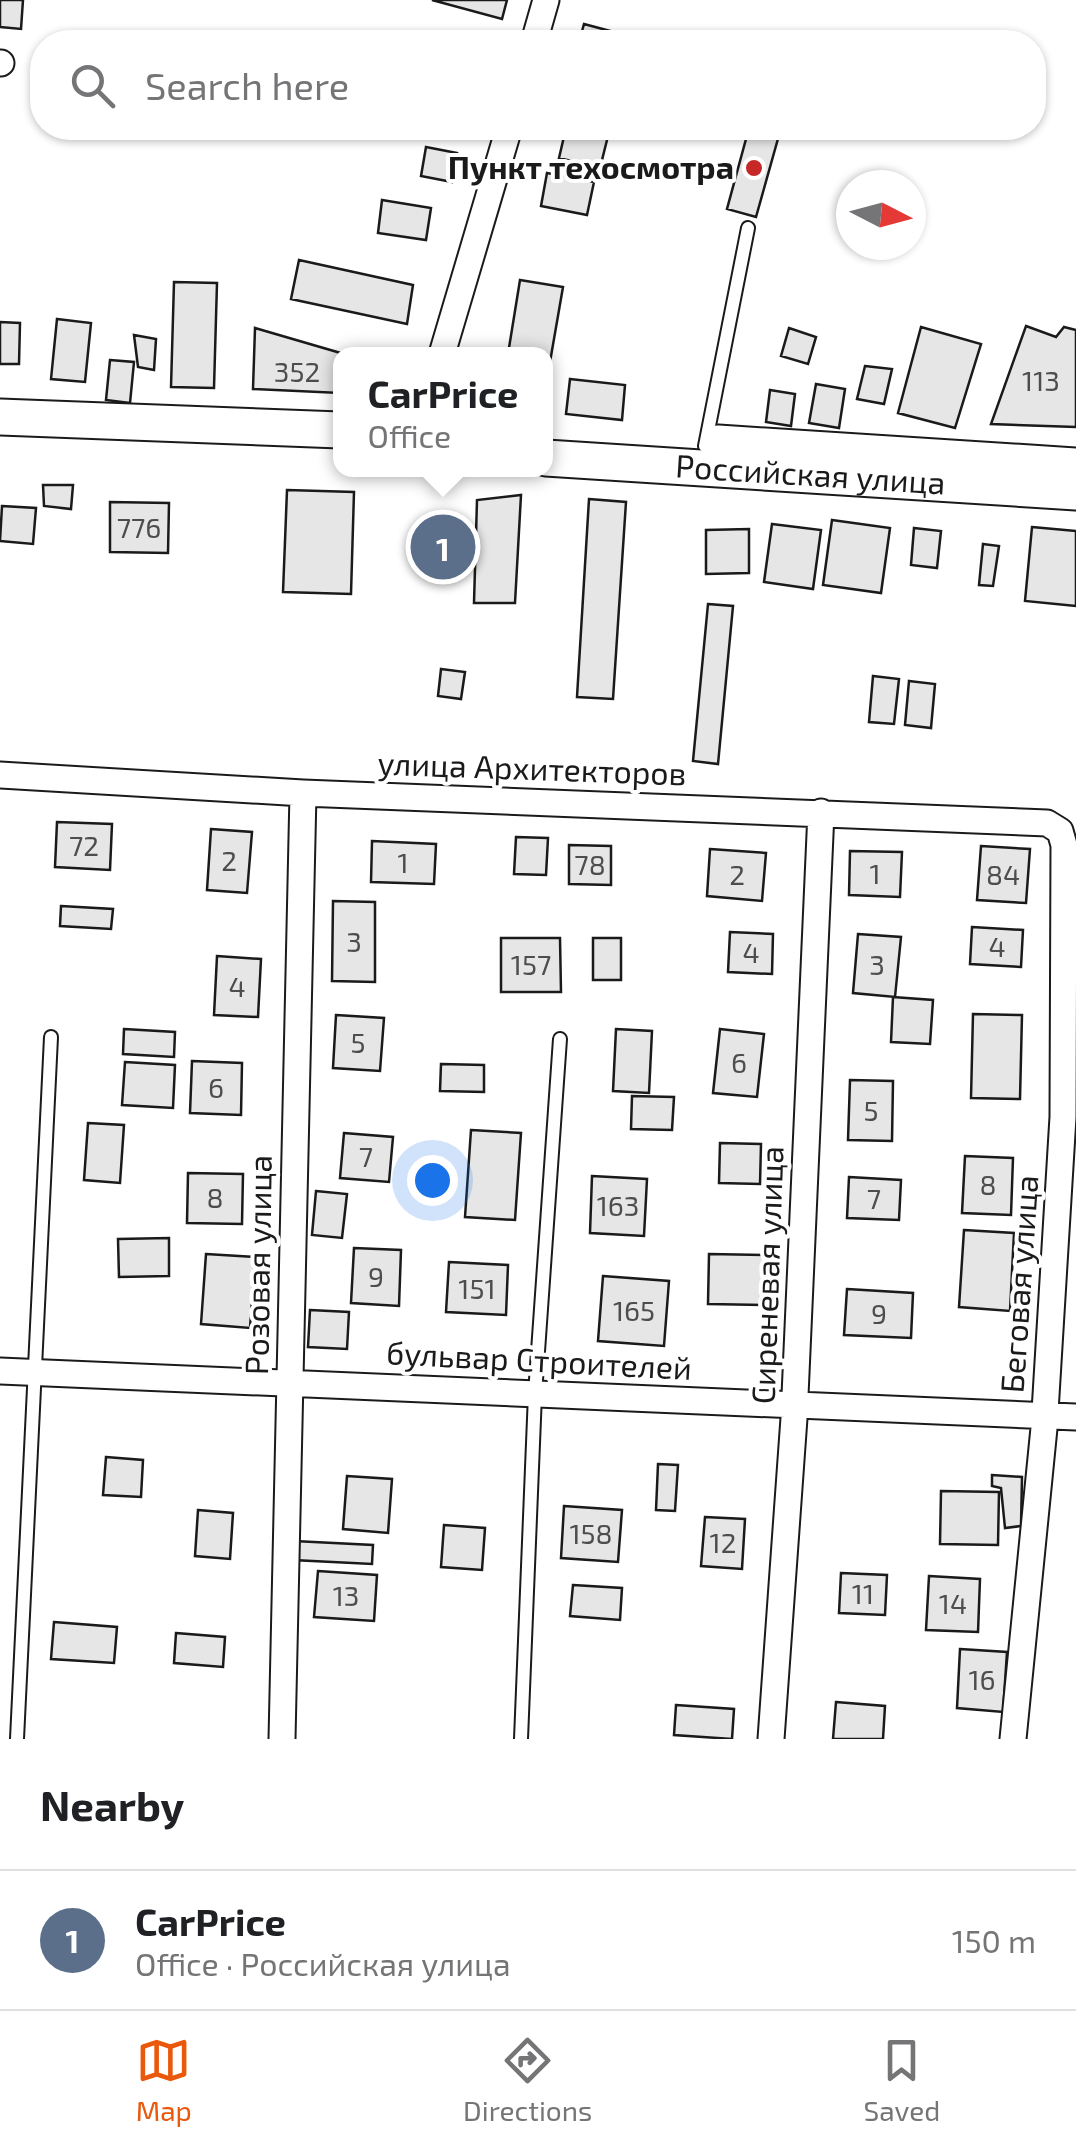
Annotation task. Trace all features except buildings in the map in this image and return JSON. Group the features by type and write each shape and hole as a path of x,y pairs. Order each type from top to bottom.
{"main road":[{"path":"0,417 333,430"},
{"path":"0,436 333,449"},
{"name":"Российская улица","path":"553,439 1076,492"},
{"name":"Российская улица","path":"553,458 704,455 1076,466"}],"street":[{"path":"537,30 546,0"},
{"path":"444,347 505,140"},
{"name":"улица Архитекторов","path":"0,775 303,794 1047,823 1060,831"},
{"name":"Розовая улица","path":"282,1739 303,794"},
{"name":"Сиреневая улица","path":"772,1739 794,1405 820,812"},
{"name":"Беговая улица","path":"1013,1739 1044,1416 1063,1117 1064,846 1060,831"},
{"name":"бульвар Строителей","path":"0,1370 1076,1418"}],"lane":[{"path":"704,455 748,228"},
{"path":"17,1739 51,1037"},
{"path":"521,1739 535,1394 560,1039"}],"place":[{"name":"Пункт техосмотра","path":"754,168"},
{"name":"CarPrice","path":"443,547"}]}
